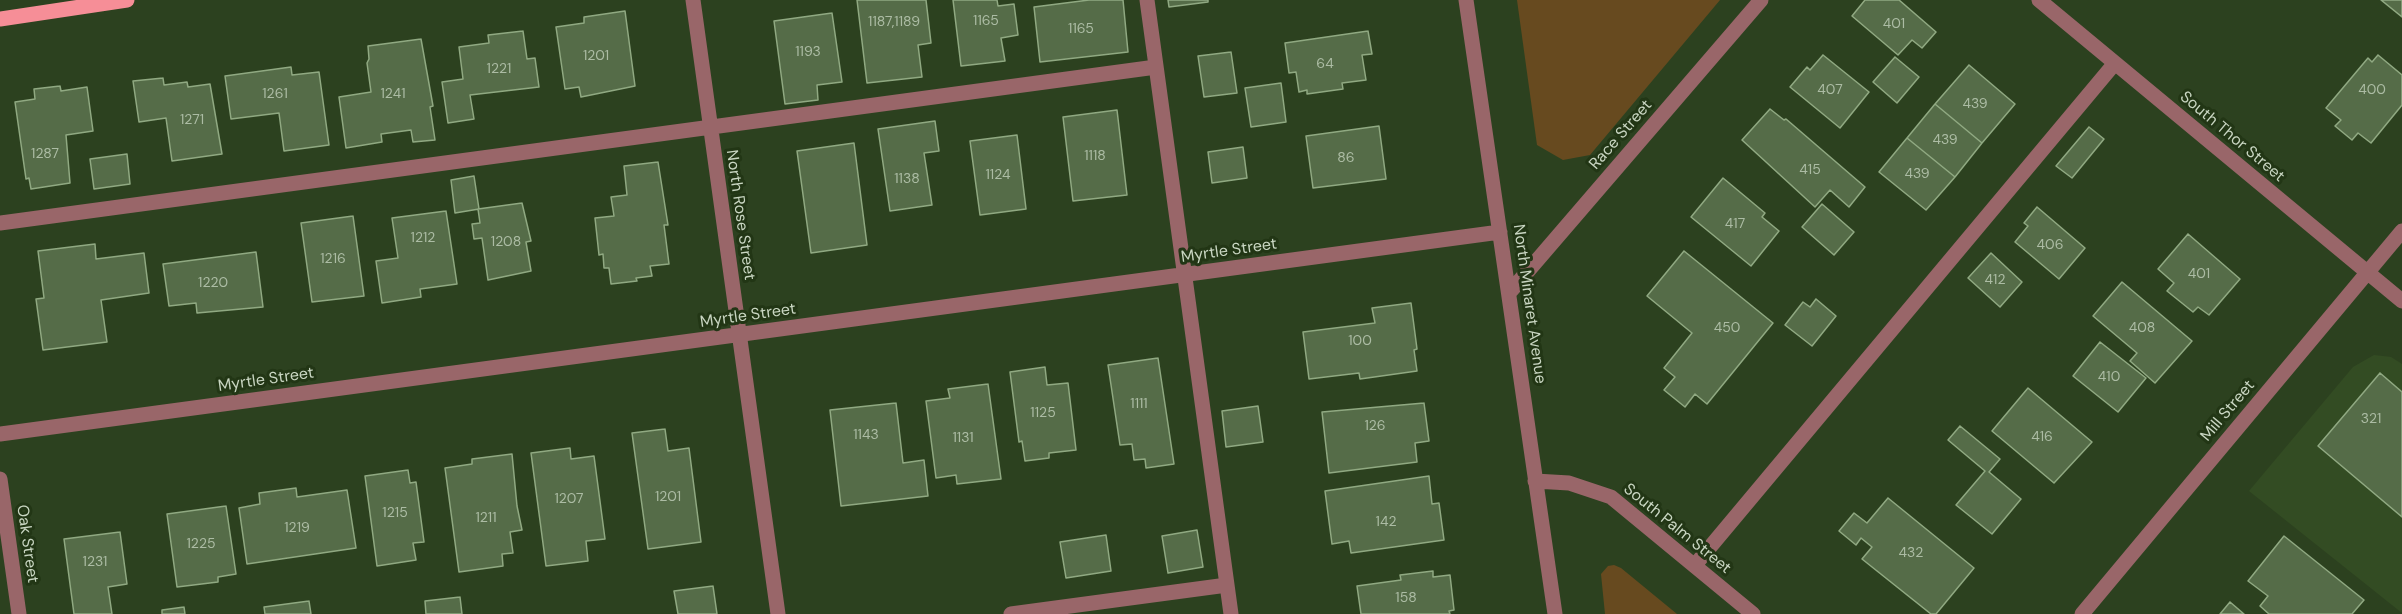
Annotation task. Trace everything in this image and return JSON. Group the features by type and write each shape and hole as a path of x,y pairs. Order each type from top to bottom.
{"main road":[{"path":"0,19 127,0"}],"street":[{"name":"North Rose Street","path":"693,0 778,614"},
{"path":"1147,0 1231,614"},
{"name":"North Minaret Avenue","path":"1467,0 1555,614"},
{"name":"Race Street","path":"1509,293 1761,0"},
{"name":"South Thor Street","path":"2039,0 2402,302"},
{"path":"1695,565 2115,63"},
{"path":"0,224 1156,67"},
{"name":"Mill Street","path":"2082,614 2402,231"},
{"name":"Myrtle Street","path":"0,434 1500,232"},
{"name":"Oak Street","path":"0,479 19,614"},
{"name":"South Palm Street","path":"1536,481 1569,483 1611,497 1753,614"},
{"path":"1011,614 1227,585"}],"shaded area":[{"path":"1517,0 1720,0 1590,155 1563,160 1537,145"},
{"path":"2374,355 2391,357 2402,364 2402,613 2249,491 2353,367"},
{"path":"1614,565 1621,568 1677,614 1605,614 1601,574 1608,566"}],"building":[{"path":"857,0 926,0 931,43 918,45 922,77 867,83"},
{"path":"953,0 997,0 998,6 1014,4 1018,35 1001,38 1005,61 961,66"},
{"path":"1089,0 1123,0 1128,52 1040,62 1034,7"},
{"path":"1168,0 1208,0 1208,2 1169,7"},
{"path":"1865,0 1899,0 1936,32 1922,48 1912,40 1898,55 1852,16"},
{"path":"2381,0 2402,0 2402,17"},
{"path":"625,11 635,86 581,97 579,87 565,89 556,27 584,23 584,17"},
{"path":"832,13 842,82 817,85 818,100 785,104 774,21"},
{"path":"523,31 527,59 535,58 539,87 470,95 474,119 448,123 442,82 463,79 459,47 489,43 488,35"},
{"path":"1368,31 1372,54 1362,55 1366,80 1342,83 1343,89 1307,94 1307,90 1299,92 1296,72 1289,73 1285,43"},
{"path":"421,39 433,106 430,107 435,140 413,142 411,130 381,134 382,142 346,148 339,97 371,92 367,63 368,46"},
{"path":"1231,52 1237,93 1204,97 1198,56"},
{"path":"1823,55 1869,92 1840,128 1790,87 1807,67 1810,70"},
{"path":"2378,55 2402,75 2402,105 2371,143 2358,133 2352,140 2335,126 2341,120 2326,108 2368,58 2372,62"},
{"path":"1895,57 1919,77 1897,103 1873,82"},
{"path":"1969,65 2015,104 1982,143 1935,104"},
{"path":"291,67 292,75 319,72 329,145 284,151 279,113 231,119 225,76"},
{"path":"163,78 164,85 187,82 188,87 210,84 222,154 172,161 166,118 139,122 133,81"},
{"path":"1281,83 1286,122 1251,127 1245,88"},
{"path":"60,86 61,91 87,87 93,131 66,135 70,183 31,189 29,178 26,179 15,102 35,99 34,89"},
{"path":"1935,104 1982,143 1955,177 1907,138"},
{"path":"1770,109 1784,120 1786,119 1865,187 1849,207 1830,190 1815,207 1742,140"},
{"path":"1117,110 1127,195 1073,201 1063,117"},
{"path":"935,121 939,151 924,153 932,205 890,211 878,129"},
{"path":"1379,126 1386,179 1313,188 1306,136"},
{"path":"2089,127 2104,139 2072,178 2056,166"},
{"path":"1017,135 1026,209 980,215 970,141"},
{"path":"1907,138 1955,177 1926,210 1879,172"},
{"path":"854,143 867,245 811,253 797,151"},
{"path":"1243,147 1247,178 1212,183 1208,152"},
{"path":"127,154 130,184 94,189 90,159"},
{"path":"658,162 668,225 664,225 669,264 650,266 652,276 636,278 637,281 611,284 609,268 604,268 603,254 599,255 595,218 614,216 611,197 627,195 624,166"},
{"path":"474,176 479,209 455,213 451,180"},
{"path":"1723,178 1765,213 1762,217 1779,231 1751,266 1691,217"},
{"path":"522,203 531,241 526,242 531,271 488,280 482,238 474,239 472,224 480,223 478,209"},
{"path":"1822,204 1854,232 1834,255 1802,227"},
{"path":"2037,207 2085,248 2059,279 2015,242 2028,226 2024,223"},
{"path":"446,211 457,284 420,289 421,297 382,303 376,261 398,258 392,218"},
{"path":"353,216 364,296 312,302 301,223"},
{"path":"2188,234 2240,279 2209,315 2198,307 2193,312 2167,291 2174,283 2158,269"},
{"path":"95,244 96,259 144,253 149,293 101,300 107,342 43,350 36,299 44,298 38,251"},
{"path":"1684,251 1773,323 1707,404 1695,394 1685,407 1664,390 1675,377 1664,368 1692,333 1647,296"},
{"path":"256,252 263,307 197,313 196,303 169,306 163,264"},
{"path":"1991,253 2022,282 2000,307 1968,278"},
{"path":"2122,282 2192,341 2155,383 2130,361 2137,353 2093,316"},
{"path":"1816,299 1836,316 1812,346 1785,325 1803,302 1810,307"},
{"path":"1411,303 1417,349 1414,350 1417,371 1360,379 1359,373 1309,379 1303,332 1375,323 1372,308"},
{"path":"2100,342 2146,378 2118,412 2073,376"},
{"path":"1158,358 1174,464 1146,468 1145,459 1134,460 1132,444 1120,445 1108,365"},
{"path":"1045,367 1047,385 1068,383 1076,450 1049,453 1049,458 1025,461 1022,441 1019,442 1010,372"},
{"path":"2380,373 2402,392 2402,517 2318,446"},
{"path":"988,384 1001,479 957,484 956,475 936,478 926,401 950,398 948,389"},
{"path":"2028,388 2092,442 2054,483 1992,431"},
{"path":"896,403 903,463 924,460 928,496 841,506 830,410"},
{"path":"1424,403 1429,441 1415,443 1417,462 1329,473 1322,412"},
{"path":"1258,406 1263,442 1226,447 1222,411"},
{"path":"1960,426 2000,459 1989,472 2021,499 1992,534 1956,505 1985,471 1948,440"},
{"path":"665,429 668,451 689,448 701,542 648,549 632,433"},
{"path":"570,448 571,459 594,456 605,539 586,541 588,561 546,566 531,453"},
{"path":"512,454 517,506 522,530 510,532 513,553 502,554 503,566 459,572 445,468 472,464 472,459"},
{"path":"408,470 410,483 416,482 424,542 413,543 416,560 377,566 365,476"},
{"path":"1429,476 1432,504 1439,503 1444,540 1351,553 1349,541 1332,544 1325,491"},
{"path":"296,488 297,497 347,490 356,548 247,564 239,508 260,504 259,493"},
{"path":"1888,498 1974,568 1936,614 1931,614 1862,559 1872,547 1861,538 1856,545 1839,531 1854,513 1867,523"},
{"path":"226,506 236,574 218,577 218,582 177,587 167,514"},
{"path":"1197,530 1203,567 1168,573 1162,536"},
{"path":"120,532 127,584 108,587 112,614 74,614 64,539"},
{"path":"1106,535 1111,571 1066,578 1060,542"},
{"path":"2284,536 2364,600 2352,614 2269,614 2260,606 2268,596 2248,581"},
{"path":"1433,571 1433,577 1450,575 1454,610 1449,611 1450,614 1361,614 1357,586 1401,580 1400,575"},
{"path":"713,586 717,614 678,614 674,591"},
{"path":"460,597 462,614 426,614 425,601"},
{"path":"309,601 311,614 265,614 264,607"},
{"path":"2230,602 2244,614 2220,614"},
{"path":"184,607 185,614 162,614 162,610"}]}
